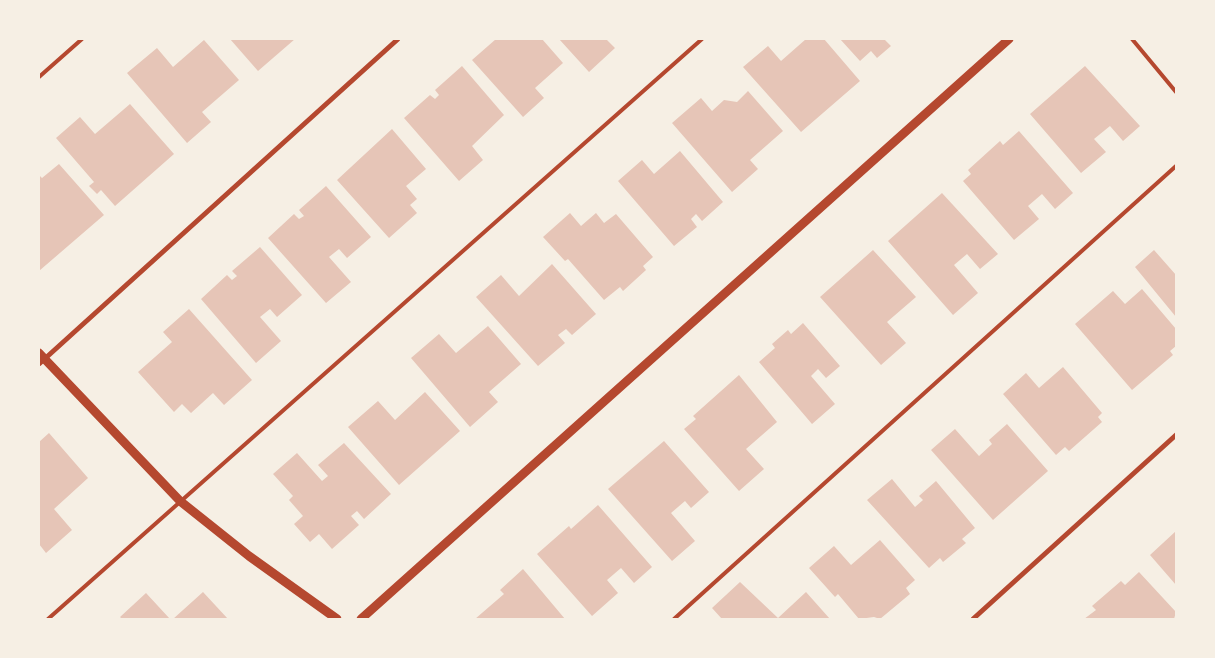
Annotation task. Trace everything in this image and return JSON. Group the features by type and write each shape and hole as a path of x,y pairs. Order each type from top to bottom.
{"street":[{"path":"337,619 249,556 180,501 41,359 398,39"},
{"path":"361,619 1009,39"},
{"path":"973,619 1176,435"}],"lane":[{"path":"39,77 82,39"},
{"path":"48,619 702,39"},
{"path":"1132,39 1176,92"},
{"path":"674,619 1176,166"}],"building":[{"path":"230,39 295,39 258,71"},
{"path":"496,39 542,39 563,63 535,88 544,98 523,117 472,60"},
{"path":"559,39 606,39 615,48 589,72"},
{"path":"806,39 824,39 860,81 801,132 743,67 768,46 781,61"},
{"path":"840,39 887,39 885,40 891,46 877,58 871,51 860,61"},
{"path":"204,40 239,80 202,112 211,122 187,143 127,73 157,48 173,67"},
{"path":"462,66 504,115 472,146 483,160 459,181 404,118 430,95 435,99 439,95 435,90"},
{"path":"1085,66 1140,126 1123,141 1110,126 1094,139 1106,152 1081,173 1030,114"},
{"path":"748,91 783,131 750,160 758,169 732,192 672,123 701,98 712,111 724,100 737,102"},
{"path":"130,104 174,154 115,206 101,190 97,194 89,186 94,182 56,138 80,117 95,134"},
{"path":"392,129 426,169 406,186 417,199 410,205 417,213 389,238 337,180"},
{"path":"1019,131 1073,193 1055,209 1042,194 1028,206 1039,219 1014,240 963,181 971,174 968,170 1000,141 1003,145"},
{"path":"680,151 723,202 702,221 696,214 691,219 697,227 674,246 618,181 642,160 654,174"},
{"path":"59,164 104,215 39,271 39,175 42,178"},
{"path":"326,186 371,237 347,258 339,249 329,257 351,282 326,303 268,238 294,214 299,219 304,216 299,210"},
{"path":"942,193 998,254 980,269 967,254 954,265 978,293 953,315 888,241"},
{"path":"570,213 581,226 596,213 604,223 616,214 653,257 643,266 646,270 623,291 620,287 604,300 568,259 565,261 543,237"},
{"path":"260,247 302,295 277,317 270,309 260,317 281,341 256,363 201,299 227,275 232,280 237,276 232,271"},
{"path":"873,250 916,297 887,322 906,343 881,365 820,297"},
{"path":"1154,250 1176,275 1176,317 1135,267"},
{"path":"552,264 596,314 572,335 566,329 558,335 565,343 538,366 476,297 501,275 519,296"},
{"path":"1142,289 1176,329 1176,346 1170,351 1173,355 1132,390 1075,324 1113,291 1125,304"},
{"path":"189,309 252,380 224,405 213,393 191,413 182,404 174,412 138,372 172,342 163,332"},
{"path":"803,323 840,366 826,378 818,369 811,376 835,404 812,424 759,362 775,348 772,344 788,330 791,334"},
{"path":"488,326 521,364 489,392 498,402 470,427 411,358 439,334 456,353"},
{"path":"1063,367 1102,413 1098,417 1102,422 1069,451 1065,447 1056,455 1003,394 1026,373 1039,388"},
{"path":"739,375 777,422 746,449 764,469 739,491 684,429 696,419 693,416"},
{"path":"425,392 460,431 399,485 348,427 378,401 395,420"},
{"path":"1007,424 1048,471 993,520 931,450 955,429 979,456 992,444 989,440"},
{"path":"49,433 88,478 54,509 72,530 46,553 39,544 39,442"},
{"path":"664,441 709,492 691,508 685,501 671,513 695,541 672,561 608,489"},
{"path":"344,443 391,494 364,519 357,511 351,516 359,525 332,549 319,534 310,542 294,524 303,516 289,500 293,496 273,474 297,453 322,481 328,476 318,465"},
{"path":"892,479 915,507 923,500 919,496 936,481 975,528 962,539 966,543 943,562 940,558 929,568 867,500"},
{"path":"598,505 652,567 634,583 621,568 607,580 618,593 592,616 537,554 569,526 571,529"},
{"path":"1176,531 1176,585 1150,555"},
{"path":"880,540 915,580 906,588 910,594 880,619 874,617 859,619 838,594 835,597 809,568 834,546 851,565"},
{"path":"523,569 565,619 475,619 504,594 500,590"},
{"path":"1139,572 1176,612 1174,619 1084,619 1096,610 1092,606 1121,581 1125,585"},
{"path":"740,582 778,618 806,592 830,619 722,619 712,608"},
{"path":"203,592 228,619 173,619"},
{"path":"146,593 170,619 122,619 120,617"}]}
